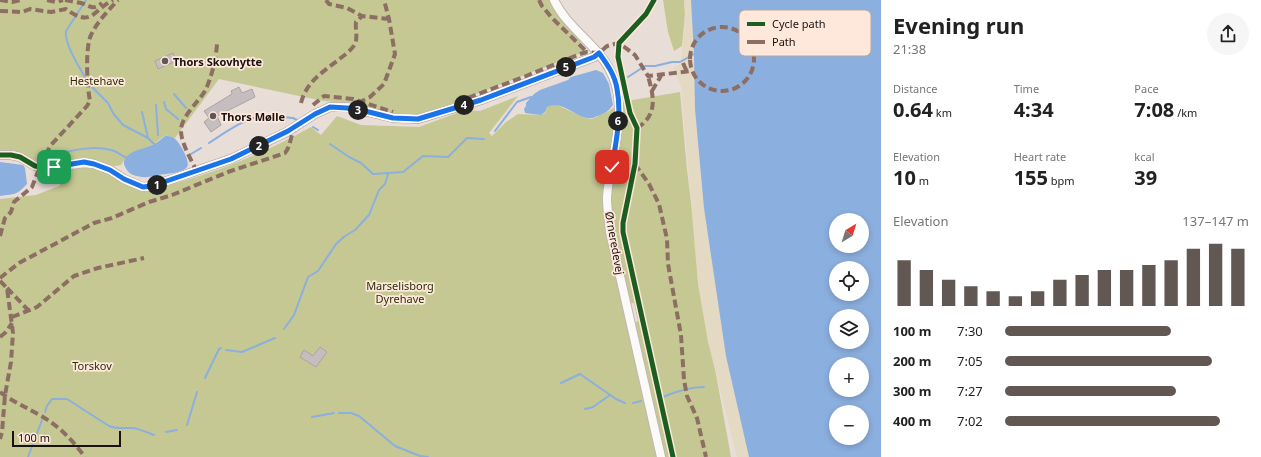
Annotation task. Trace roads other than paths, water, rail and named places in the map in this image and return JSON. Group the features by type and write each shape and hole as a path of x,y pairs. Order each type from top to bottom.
{"street":[{"name":"Ørneredevej","path":"554,0 558,10 599,53 609,66 617,89 618,123 607,198 610,232 661,457"},
{"path":"0,155 20,157 35,166 41,167 54,167 84,162 94,164 110,170 124,179 143,187 152,186 231,159 288,131 315,114 330,107 347,108 393,118 418,119 481,100 594,57 599,53"}],"water":[{"path":"691,0 881,0 881,457 749,457 726,356 704,208 695,109"},
{"path":"596,70 603,73 609,84 613,105 603,114 594,118 587,118 565,108 553,105 547,107 545,112 541,115 525,113 524,109 526,103 540,90 568,80 571,77"},
{"path":"165,136 171,136 174,138 181,147 186,156 188,164 187,167 182,171 174,173 147,177 131,174 124,164 127,157 134,152 154,144"},
{"path":"0,162 23,165 25,168 27,184 17,193 0,196"}],"waterway":[{"path":"86,0 66,31 67,42 86,79"},
{"path":"628,77 645,66 680,62 694,54"},
{"path":"91,86 108,103 113,113 123,125 148,138 154,144"},
{"path":"174,94 186,108"},
{"path":"495,131 517,102 531,97"},
{"path":"164,102 166,109 178,119"},
{"path":"156,105 158,135"},
{"path":"142,112 148,138"},
{"path":"209,143 234,127 255,117 274,116 293,118 297,120"},
{"path":"313,127 318,130"},
{"path":"330,144 361,163 373,174 403,172 423,156 448,157 467,138 484,139"},
{"path":"65,152 100,148 117,152 125,157"},
{"path":"191,154 201,148"},
{"path":"284,329 294,315 308,277 318,271 336,244 355,230 369,215 379,190 385,184 388,174"},
{"path":"226,350 242,352 275,338"},
{"path":"205,378 219,349 221,348"},
{"path":"561,383 580,374 616,399 625,403"},
{"path":"663,397 683,390 704,387"},
{"path":"187,425 197,392"},
{"path":"585,409 593,407 610,395"},
{"path":"45,412 52,399 67,399 109,426 118,428 135,428 154,435"},
{"path":"633,403 641,401"},
{"path":"312,417 334,413"},
{"path":"339,413 351,413 359,416 395,446 420,456 428,457"},
{"path":"28,457 42,420"},
{"path":"166,432 177,430"}],"place":[{"name":"Thors Skovhytte","path":"165,61"},
{"name":"Thors Mølle","path":"213,116"}],"park label":[{"name":"Hestehave","path":"97,80"},
{"name":"Marselisborg Dyrehave","path":"400,291"},
{"name":"Torskov","path":"92,365"}]}
